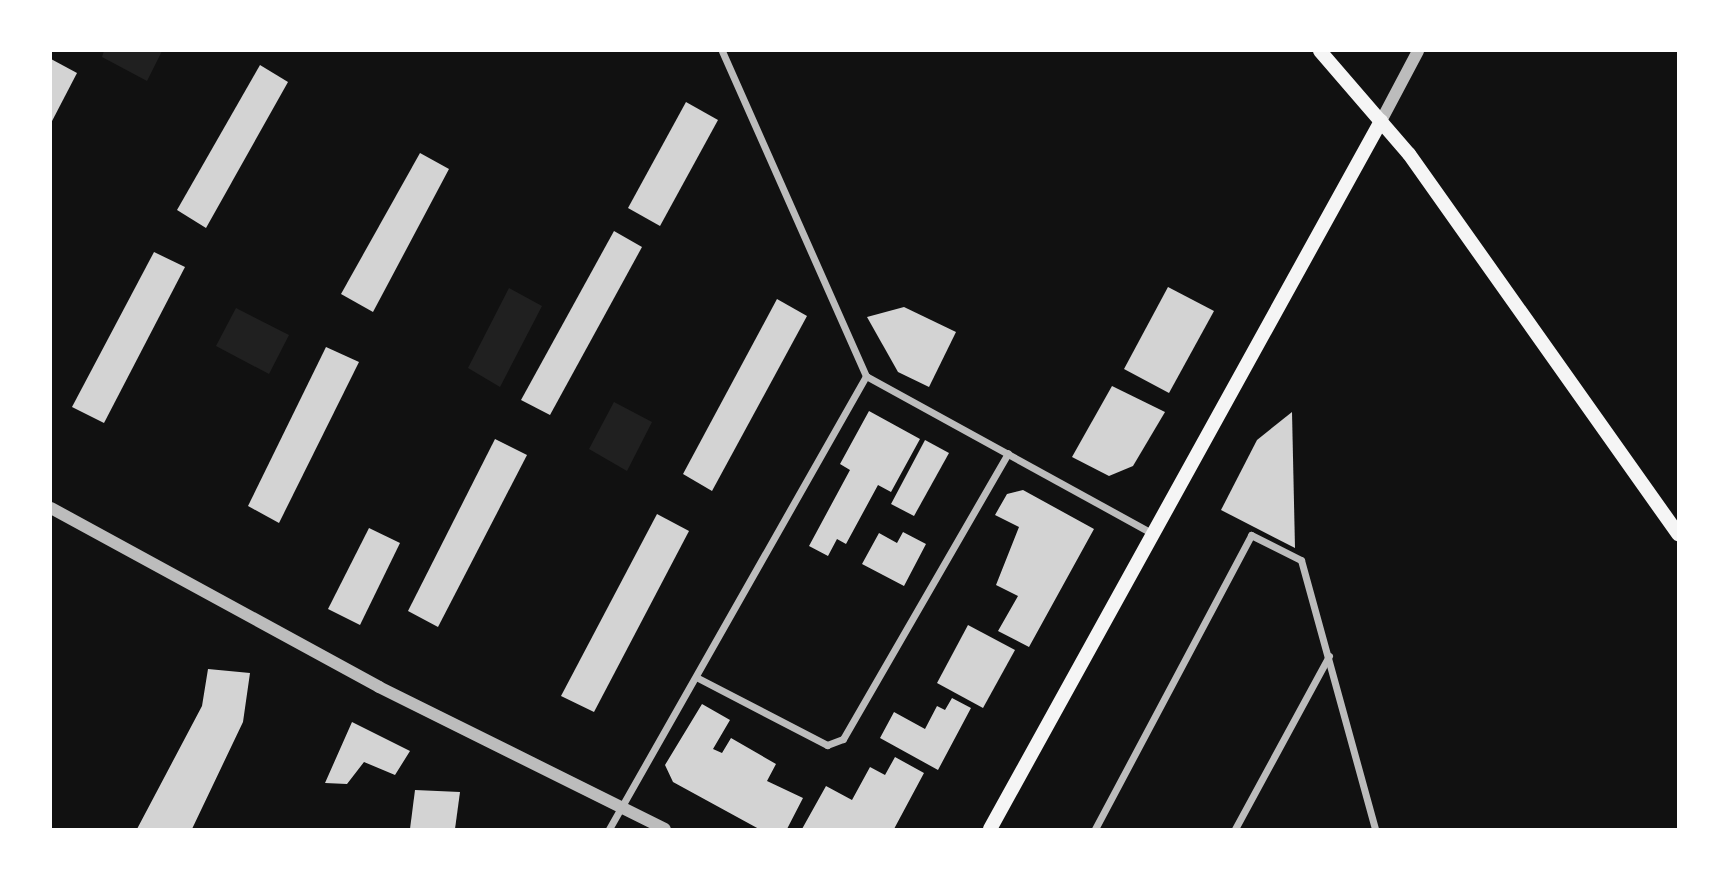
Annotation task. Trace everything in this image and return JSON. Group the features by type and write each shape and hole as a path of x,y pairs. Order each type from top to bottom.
{"main road":[{"path":"1320,51 1381,121 1678,534"},
{"path":"990,829 1151,533 1381,121"}],"street":[{"path":"722,51 866,376 1151,533"},
{"path":"1381,121 1418,51"},
{"path":"609,829 866,376"},
{"path":"696,677 827,745 843,739 1009,453"},
{"path":"51,508 379,687 666,829"},
{"path":"1095,829 1251,535 1301,559 1375,829"},
{"path":"1235,829 1329,656"}],"shaded area":[{"path":"104,51 162,51 147,81 102,57"},
{"path":"509,288 542,306 500,387 468,368"},
{"path":"236,308 289,335 269,374 216,346"},
{"path":"614,402 652,422 627,471 589,449"}],"building":[{"path":"51,59 77,73 51,123"},
{"path":"260,65 288,82 206,228 177,210"},
{"path":"686,102 718,120 660,226 628,208"},
{"path":"420,153 449,169 373,312 341,294"},
{"path":"614,231 642,247 550,415 521,400"},
{"path":"154,252 185,267 104,423 72,407"},
{"path":"1168,287 1214,311 1169,393 1124,369"},
{"path":"777,299 807,316 712,491 683,474"},
{"path":"904,307 956,332 929,387 898,372 867,317"},
{"path":"326,347 359,362 279,523 248,506"},
{"path":"1112,386 1165,412 1133,466 1109,476 1072,457"},
{"path":"869,411 920,439 891,492 878,485 846,544 837,539 828,556 809,546 850,470 840,464"},
{"path":"1292,412 1295,548 1221,510 1257,440"},
{"path":"495,439 527,455 438,627 408,611"},
{"path":"925,440 949,453 914,516 891,504"},
{"path":"1023,490 1094,529 1029,647 998,631 1018,596 996,585 1019,527 995,515 1007,494"},
{"path":"657,514 689,531 594,712 561,696"},
{"path":"369,528 400,543 360,625 328,609"},
{"path":"903,532 926,544 904,586 862,564 879,533 897,543"},
{"path":"968,625 1015,650 983,708 937,683"},
{"path":"208,669 250,673 243,722 192,829 137,829 202,706"},
{"path":"952,698 971,708 938,770 880,738 894,712 925,729 937,706 945,710"},
{"path":"702,704 730,720 713,749 722,753 731,738 776,764 767,781 803,798 787,829 759,829 673,782 665,765"},
{"path":"352,722 410,751 395,775 364,762 347,784 325,783"},
{"path":"895,757 924,773 894,829 802,829 826,786 852,800 870,767 885,775"},
{"path":"415,790 460,792 455,829 410,829"}]}
